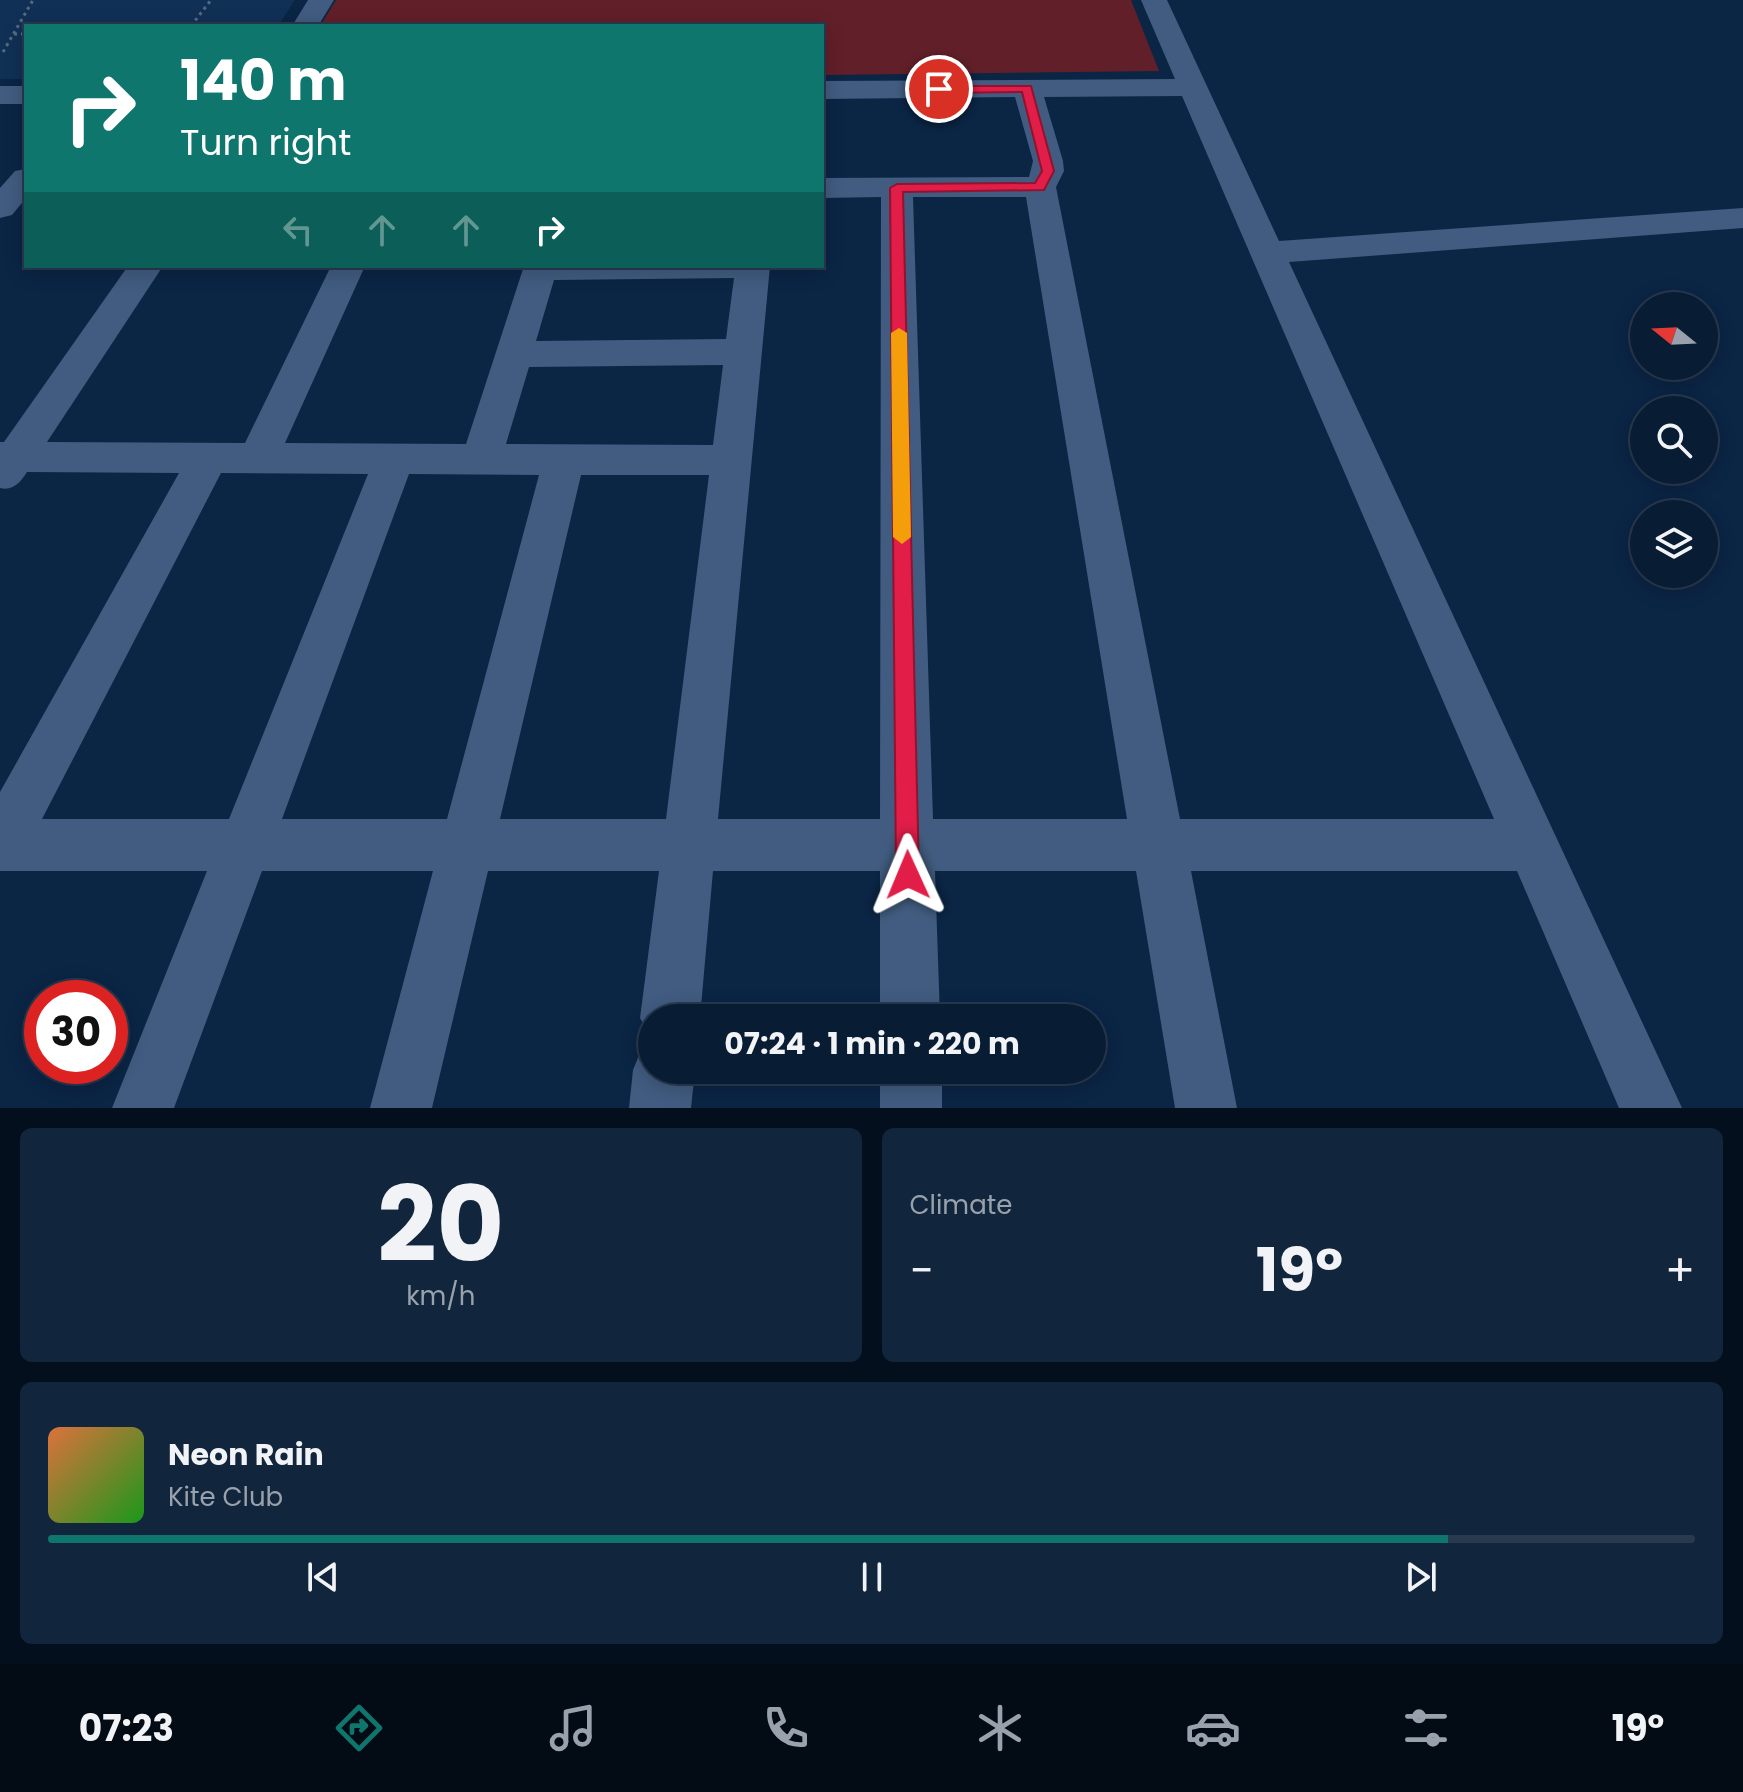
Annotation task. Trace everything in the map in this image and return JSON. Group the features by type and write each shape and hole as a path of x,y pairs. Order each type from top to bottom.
{"street":[{"path":"306,24 321,0"},
{"path":"1154,0 1651,1108"},
{"path":"824,90 1192,87"},
{"path":"1027,89 1048,161 1048,171 1040,187 1206,1108"},
{"path":"0,95 24,95"},
{"path":"0,208 16,181"},
{"path":"824,188 1040,187"},
{"path":"897,188 910,1004"},
{"path":"1267,253 1743,218"},
{"path":"5,464 145,268"},
{"path":"258,458 347,268"},
{"path":"481,459 540,268"},
{"path":"672,1004 753,268"},
{"path":"514,354 743,352"},
{"path":"209,457 0,844 1533,845"},
{"path":"5,464 209,457 731,460"},
{"path":"143,1108 395,458"},
{"path":"401,1108 564,459"},
{"path":"660,1108 663,1084"},
{"path":"911,1084 911,1108"}],"path":[{"path":"3,52 33,0"},
{"path":"193,24 211,0"},
{"path":"13,34 24,34"}],"shaded area":[{"path":"0,0 295,0 279,24 24,24 24,79 0,79"},
{"path":"336,0 1131,0 1159,71 824,75 824,24 321,24"}],"slow traffic":[{"path":"899,333 902,537"}],"route":[{"path":"908,875 897,188 1040,187 1048,171 1048,161 1027,89 939,89"}]}
